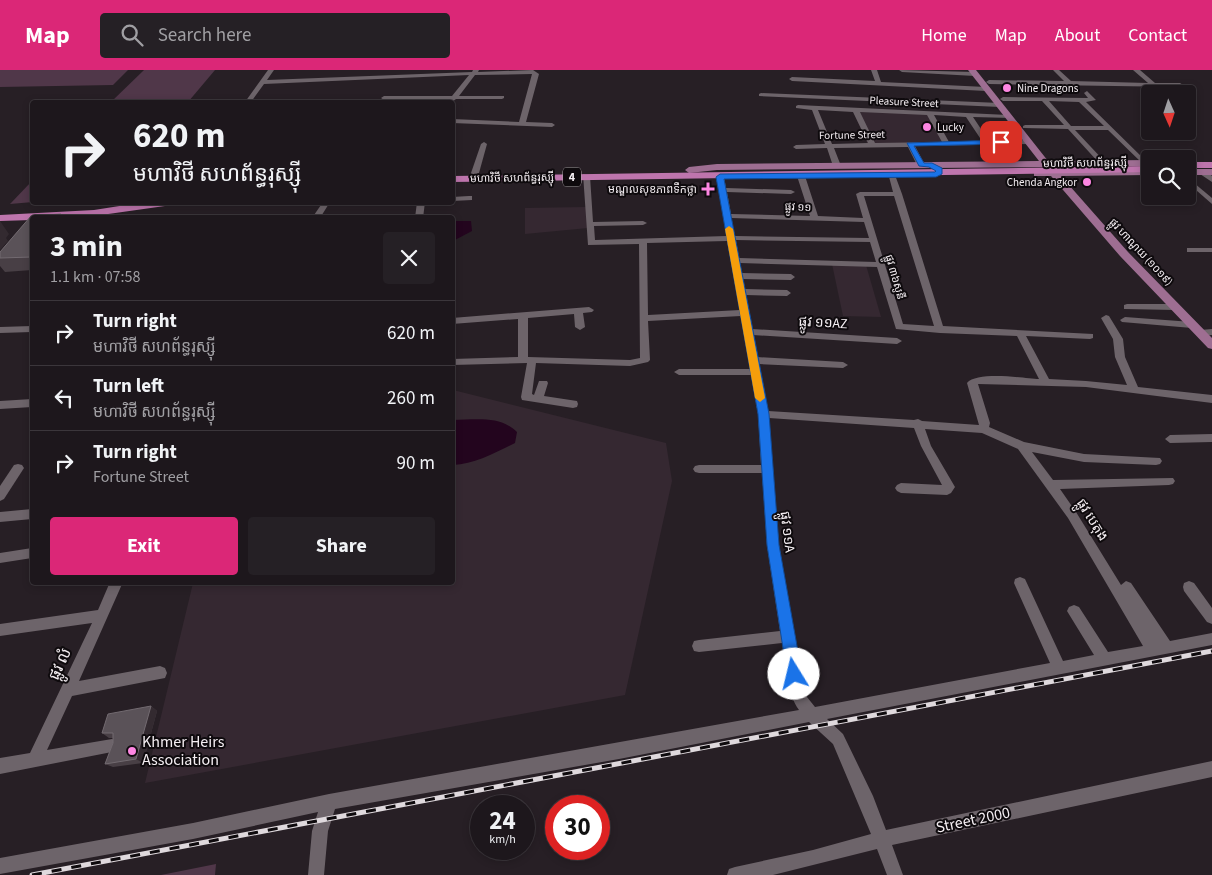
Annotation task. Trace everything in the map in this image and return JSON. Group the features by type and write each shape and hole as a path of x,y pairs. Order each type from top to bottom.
{"highway":[{"name":"4","path":"804,172 1141,167"},
{"path":"1196,167 1210,168"},
{"name":"មហាវិថី សហព័ន្ធរុស្ស៊ី","path":"455,178 690,172"},
{"name":"មហាវិថី សហព័ន្ធរុស្ស៊ី","path":"455,174 804,172"},
{"path":"42,215 117,205"},
{"path":"0,212 42,215 117,211 154,205"},
{"path":"0,218 30,216"}],"main road":[{"path":"975,71 1025,127 1054,168"},
{"path":"1001,102 1008,117 1028,142 1054,168"},
{"name":"មហាវិថី សហព័ន្ធរុស្ស៊ី","path":"690,172 720,177 804,172 890,175 1054,168 1102,163 1141,166"},
{"path":"926,165 940,170 940,173 936,174"},
{"name":"មហាវិថី សហព័ន្ធរុស្ស៊ី","path":"690,172 717,167 926,165 1054,168 1141,167"},
{"name":"ផ្លូវ ហាណូយ (១០១៩)","path":"1054,168 1120,250 1212,345"},
{"name":"ផ្លូវ ហាណូយ (១០១៩)","path":"1054,168 1140,260 1212,332"}],"street":[{"path":"250,100 271,70"},
{"path":"349,80 350,70"},
{"path":"420,75 421,72 427,70"},
{"path":"790,70 795,96"},
{"path":"874,70 878,83"},
{"path":"902,70 975,71"},
{"path":"1056,70 1070,84"},
{"path":"1136,70 1154,85"},
{"path":"263,82 307,78 349,80 475,71 536,74 522,123"},
{"path":"452,100 475,71"},
{"path":"504,72 504,82"},
{"path":"435,74 435,82"},
{"path":"792,79 988,86 1070,84 1154,85"},
{"path":"434,90 441,97"},
{"path":"761,95 1001,102 1082,101 1093,99 1087,93"},
{"path":"384,98 441,97 452,100 502,97"},
{"path":"484,105 485,97"},
{"path":"1044,100 1102,163"},
{"path":"1082,101 1141,159"},
{"name":"Pleasure Street","path":"798,107 1008,117"},
{"path":"814,108 837,166"},
{"path":"855,109 872,145"},
{"path":"929,113 947,144"},
{"path":"968,115 987,143"},
{"path":"455,121 552,125"},
{"path":"1025,127 1110,128"},
{"name":"Fortune Street","path":"796,147 1028,142"},
{"path":"475,173 484,144"},
{"path":"910,144 926,165"},
{"path":"1210,168 1212,180"},
{"path":"804,172 815,219"},
{"name":"ផ្លូវ ៣៦សូនី","path":"890,175 898,194 940,330"},
{"path":"586,176 591,243 731,238 873,240"},
{"name":"ផ្លូវ ១១A","path":"720,177 763,414 773,545 801,701 811,714 838,739 882,839 895,875"},
{"path":"1196,187 1212,202"},
{"path":"723,190 791,192"},
{"name":"ផ្លូវ ៣៦សូនី","path":"898,194 860,193 897,325 901,327 940,330 1090,336"},
{"path":"455,199 469,198"},
{"name":"ផ្លូវ ១១","path":"727,216 867,220"},
{"path":"590,224 643,223"},
{"path":"455,362 528,360 630,363 645,360 643,242"},
{"path":"1190,250 1212,250"},
{"path":"736,260 880,265"},
{"path":"738,276 791,277"},
{"path":"741,292 787,293"},
{"path":"1127,307 1175,307"},
{"path":"455,321 589,310"},
{"path":"578,311 580,327"},
{"path":"643,318 744,313"},
{"path":"523,315 528,360 526,396 573,404"},
{"path":"1106,318 1118,338 1120,357 1134,390"},
{"path":"1125,320 1212,332"},
{"path":"0,330 30,329"},
{"name":"ផ្លូវ ១១AZ","path":"748,332 897,341"},
{"path":"1020,333 1046,383"},
{"path":"679,372 754,366 844,365"},
{"path":"983,429 985,423 972,384 978,380 1086,384 1212,399"},
{"path":"538,399 543,383"},
{"path":"0,405 30,403"},
{"name":"ផ្លូវ បេតុង","path":"763,414 918,423 983,429 1022,446 1052,484 1160,648"},
{"path":"901,488 943,490 949,487 926,446 918,423"},
{"path":"1170,439 1212,438"},
{"path":"1022,446 1084,458 1156,461"},
{"path":"0,496 18,468"},
{"path":"699,469 768,468"},
{"path":"1052,484 1169,481"},
{"path":"0,517 30,514"},
{"path":"0,558 30,554"},
{"path":"1020,583 1059,667"},
{"name":"ផ្លូវ លំ","path":"35,760 116,585"},
{"path":"1126,587 1160,648"},
{"path":"1189,587 1212,618"},
{"path":"1074,610 1105,659"},
{"path":"0,630 102,615"},
{"path":"699,646 788,636"},
{"path":"0,866 193,831 329,802 1212,638"},
{"path":"67,690 160,673"},
{"path":"0,766 112,746"},
{"name":"Street 2000","path":"735,875 813,858 882,839 1212,769"},
{"path":"316,875 320,831 329,802"}],"shaded area":[{"path":"0,70 128,70 113,85 0,87"},
{"path":"144,70 215,70 190,100 113,100"},
{"path":"853,111 931,113 949,144 867,143"},
{"path":"30,183 30,202 10,204"},
{"path":"586,207 588,228 525,234 525,208"},
{"path":"455,221 471,221 472,231 455,240"},
{"path":"832,264 866,265 881,317 843,316"},
{"path":"455,390 666,443 672,481 625,695 145,783 193,585 455,585"},
{"path":"478,419 495,421 503,423 517,432 515,443 493,454 455,465 455,420"},
{"path":"216,864 215,875 161,875"}],"building":[{"path":"30,217 30,257 0,258 0,252"},
{"name":"Khmer Heirs Association","path":"151,706 136,759 105,764 113,743 113,733 102,733 108,714"}],"railway":[{"path":"32,875 1212,651"}],"slow traffic":[{"path":"729,229 760,398"}],"place":[{"name":"Nine Dragons","path":"1007,88"},
{"name":"Lucky","path":"927,127"},
{"name":"Chenda Angkor","path":"1087,182"},
{"name":"មណ្ឌលសុខភាពទឹកថ្លា","path":"708,189"},
{"name":"Khmer Heirs Association","path":"132,751"}],"route":[{"path":"794,674 773,545 769,509 768,459 763,414 720,177 936,174 940,173 940,170 930,165 921,165 910,144 1001,142"}]}
